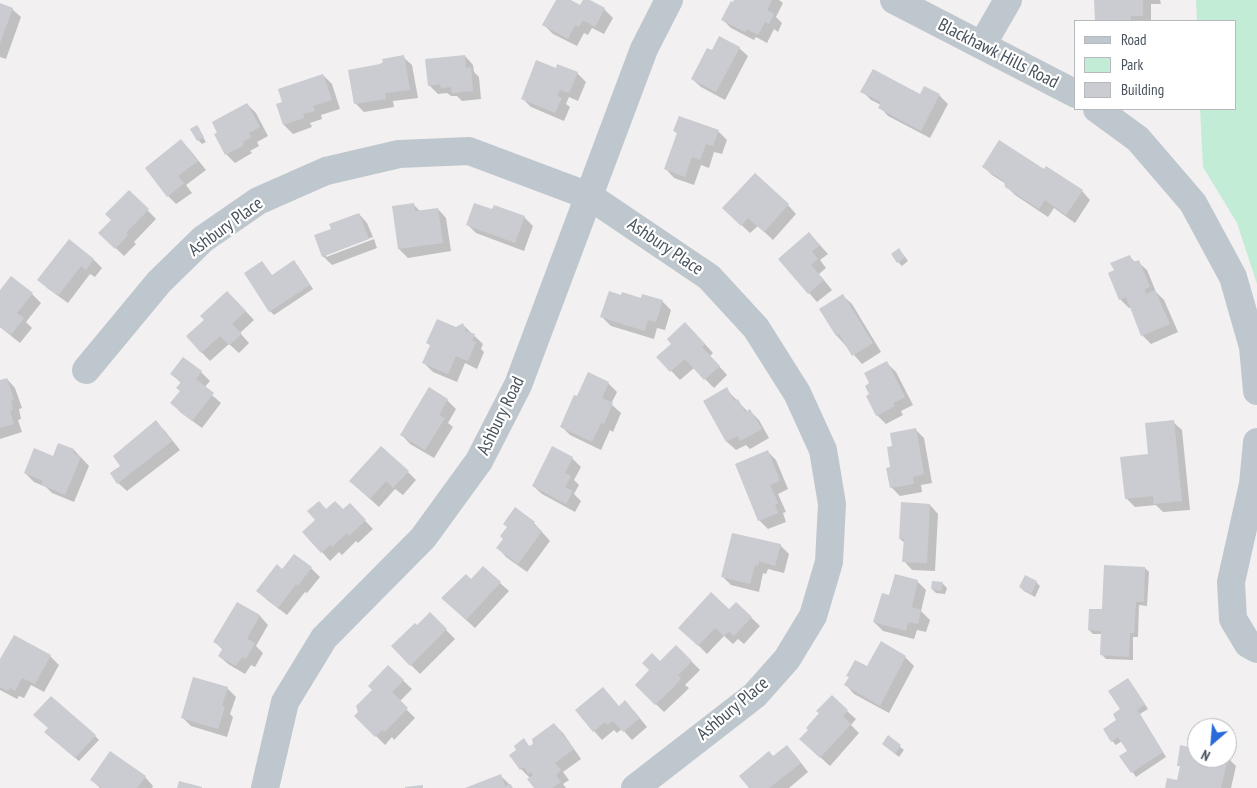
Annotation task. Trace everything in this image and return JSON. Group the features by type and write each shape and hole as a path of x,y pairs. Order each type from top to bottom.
{"street":[{"name":"Ashbury Road","path":"265,788 285,702 324,638 423,538 480,461 518,385 644,49 669,0"},
{"name":"Blackhawk Hills Road","path":"894,0 1074,93"},
{"path":"982,45 1008,0"},
{"path":"1098,110 1138,139 1193,203 1233,277 1253,347 1257,391"},
{"name":"Ashbury Place","path":"86,370 159,282 203,239 258,201 326,171 399,154 469,152 589,196 709,277 756,328 797,393 823,450 832,504 829,562 813,616 787,659 754,695 635,788"},
{"path":"1253,647 1233,619 1230,582 1253,484 1257,442"}],"green space":[{"path":"1196,0 1257,0 1257,284 1237,223 1203,167 1200,110 1237,110 1237,20 1197,20"}],"building":[{"path":"556,0 571,0 580,5 583,0 590,0 605,8 595,27 583,20 579,27 575,25 568,39 542,25"},
{"path":"734,0 772,0 767,10 774,14 769,24 765,22 758,35 747,29 745,32 721,20 731,1 733,2"},
{"path":"1094,0 1143,0 1143,16 1131,16 1131,20 1095,20"},
{"path":"0,3 13,8 0,43"},
{"path":"719,36 740,47 716,92 691,79 707,48 712,50"},
{"path":"404,55 410,90 385,93 386,99 354,104 348,70 380,64 383,62 382,59"},
{"path":"465,55 466,68 471,67 473,91 452,93 451,87 441,88 440,84 428,86 425,59"},
{"path":"536,60 556,68 557,64 578,72 569,93 560,90 557,96 562,98 555,113 521,99"},
{"path":"873,69 920,94 924,86 940,94 921,131 878,108 881,102 860,92"},
{"path":"323,74 332,100 313,106 315,111 303,114 304,118 283,125 276,104 282,102 278,89"},
{"path":"247,103 260,127 249,133 251,137 243,142 244,145 225,155 214,134 217,133 212,122"},
{"path":"679,116 719,130 713,146 706,144 700,160 692,157 685,177 664,169 677,133 673,131"},
{"path":"197,125 204,137 197,141 190,129"},
{"path":"181,139 198,161 178,176 184,183 167,197 145,168"},
{"path":"999,140 1044,169 1046,166 1083,190 1066,215 1045,200 1039,209 1005,187 1004,181 982,167"},
{"path":"755,173 789,204 764,232 748,218 741,226 722,208"},
{"path":"129,190 149,209 126,233 128,235 115,249 98,233 111,220 105,214"},
{"path":"414,203 415,211 438,208 443,243 398,249 392,206"},
{"path":"474,203 492,209 494,205 525,216 515,243 466,225"},
{"path":"359,213 369,239 322,257 314,235 331,229 329,224"},
{"path":"809,232 820,245 812,251 818,259 811,265 824,280 808,294 778,259"},
{"path":"69,239 94,259 86,270 81,266 58,296 37,280"},
{"path":"899,248 905,257 897,263 891,254"},
{"path":"1130,255 1133,262 1139,260 1150,287 1145,289 1146,294 1155,290 1170,324 1141,336 1126,297 1119,300 1108,273 1114,270 1110,263"},
{"path":"294,260 310,285 269,312 244,273 262,261 272,275"},
{"path":"11,276 33,293 17,313 24,318 11,335 0,327 0,290"},
{"path":"227,291 246,311 232,324 242,334 229,345 220,336 201,353 186,336 204,320 200,316"},
{"path":"609,291 621,295 622,292 641,298 642,294 663,300 656,322 648,320 645,331 600,317"},
{"path":"843,294 873,343 852,356 839,334 836,336 819,309"},
{"path":"437,319 456,327 463,323 466,331 475,334 472,341 476,342 468,361 456,356 448,374 422,363 430,345 426,343"},
{"path":"685,322 705,344 702,347 720,366 704,380 685,359 670,372 656,357 671,344 667,339"},
{"path":"183,357 202,371 196,379 214,393 192,421 170,403 180,391 176,388 181,382 170,374"},
{"path":"887,361 905,397 893,403 895,406 876,416 866,396 869,394 865,386 869,383 864,373"},
{"path":"588,372 609,382 602,398 613,403 604,424 601,423 592,442 560,427 574,395 577,396"},
{"path":"7,378 14,400 11,401 13,410 10,411 14,424 0,428 0,380"},
{"path":"429,387 448,399 439,415 445,418 425,450 400,435"},
{"path":"727,387 734,401 738,399 745,412 750,409 762,429 740,441 738,436 726,442 703,401"},
{"path":"156,420 172,441 117,484 110,473 120,466 113,456"},
{"path":"1174,420 1182,501 1154,504 1153,496 1125,499 1120,457 1148,454 1145,423"},
{"path":"916,428 924,474 913,477 914,484 890,488 886,468 890,467 887,447 892,446 890,433"},
{"path":"58,443 74,449 73,453 81,457 65,495 41,484 43,481 24,473 34,448 53,456"},
{"path":"381,446 409,471 393,488 386,481 370,499 349,481"},
{"path":"552,446 573,457 565,473 571,476 565,487 573,491 566,504 532,486"},
{"path":"768,450 780,481 770,485 778,503 775,505 778,513 758,521 735,464"},
{"path":"319,501 326,509 335,501 343,509 350,503 366,520 349,536 347,533 332,547 330,545 321,553 302,532 315,520 307,511"},
{"path":"901,502 930,504 927,563 902,562 904,539 899,539"},
{"path":"515,507 535,522 533,524 542,531 518,564 496,548 503,539 500,536 507,527 503,524"},
{"path":"732,533 781,544 775,566 759,561 758,566 755,565 750,584 721,577"},
{"path":"294,554 312,567 278,608 256,591 277,564 282,569"},
{"path":"1104,565 1145,567 1144,602 1136,602 1134,633 1130,633 1129,657 1100,655 1101,631 1088,630 1089,609 1102,609"},
{"path":"483,566 501,582 466,620 441,598 466,574 471,579"},
{"path":"895,574 918,580 912,607 921,610 918,624 908,622 906,631 873,622 882,593 889,595"},
{"path":"1025,575 1037,581 1031,594 1019,587"},
{"path":"932,581 943,582 941,591 931,589"},
{"path":"711,592 729,609 736,602 752,617 734,636 729,631 724,636 715,628 698,646 678,628"},
{"path":"237,602 260,615 247,639 255,643 246,659 242,657 236,666 218,656 223,648 213,642"},
{"path":"430,612 447,629 410,666 391,646 415,623 417,625"},
{"path":"14,635 51,655 35,684 22,678 15,691 10,688 8,691 0,687 0,659"},
{"path":"881,641 906,656 880,706 844,685 849,677 846,676 855,660 867,666"},
{"path":"676,645 692,661 678,675 681,678 674,687 655,705 635,685 649,670 642,663 652,653 660,661"},
{"path":"388,665 404,680 392,692 408,708 385,732 382,730 375,737 354,716 358,712 356,706 372,690 368,686"},
{"path":"193,677 228,687 222,706 225,707 218,729 181,718"},
{"path":"1128,678 1145,704 1137,710 1163,752 1131,773 1119,756 1127,751 1118,737 1111,742 1103,729 1116,720 1113,714 1120,709 1108,691"},
{"path":"603,687 619,706 625,700 640,718 623,732 613,721 607,725 605,722 593,732 575,710"},
{"path":"832,695 848,710 843,716 851,724 820,758 799,739 808,730 806,728 819,713 816,711"},
{"path":"51,696 96,735 75,758 44,732 48,728 33,715"},
{"path":"554,723 574,749 555,763 561,770 556,775 561,782 552,788 534,788 527,779 533,775 531,772 528,774 524,767 520,770 509,755 516,750 514,746 524,738 529,746 533,744 532,739"},
{"path":"888,735 901,745 895,754 882,744"},
{"path":"787,745 801,763 769,788 749,788 739,776 769,751 773,756"},
{"path":"1180,745 1187,747 1187,768 1226,768 1221,788 1165,788 1167,778 1177,780 1180,766 1177,766"},
{"path":"110,751 146,776 137,788 102,788 90,780"},
{"path":"501,774 505,786 511,784 512,788 465,788"},
{"path":"179,781 202,787 202,788 177,788"},
{"path":"423,785 423,788 405,788 405,787"}]}
